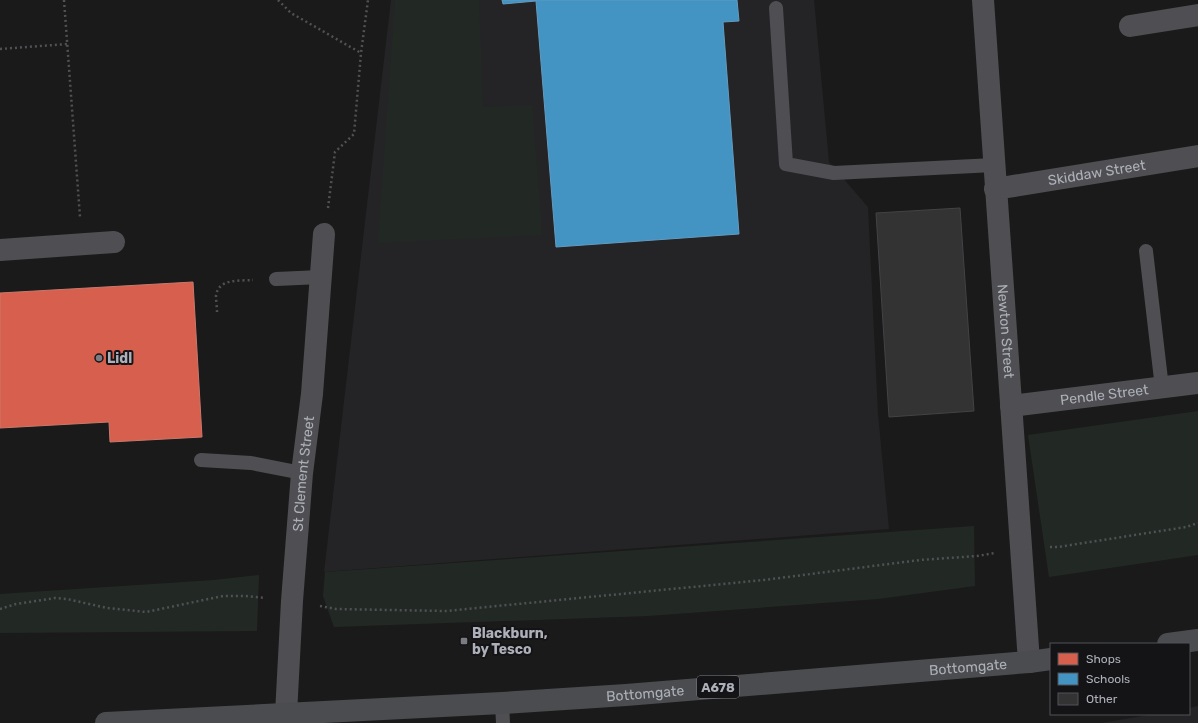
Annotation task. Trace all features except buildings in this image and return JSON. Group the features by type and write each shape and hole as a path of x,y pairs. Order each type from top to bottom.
{"highway":[{"path":"1176,643 1198,640"},
{"name":"Bottomgate","path":"286,718 503,713 626,695 1050,660"},
{"name":"A678","path":"106,723 286,718"}],"street":[{"name":"Newton Street","path":"983,0 1029,662"},
{"path":"1130,26 1198,15"},
{"name":"Skiddaw Street","path":"995,189 1198,156"},
{"name":"St Clement Street","path":"286,718 292,601 302,473 312,394 324,234"},
{"path":"0,250 114,242"},
{"name":"Pendle Street","path":"1011,406 1198,383"}],"lane":[{"path":"776,8 786,164 834,173 994,166"},
{"path":"1146,251 1162,388"},
{"path":"276,279 321,277"},
{"path":"201,460 251,464 302,473"}],"path":[{"path":"64,0 81,223"},
{"path":"278,0 291,13 361,53"},
{"path":"324,234 335,152 354,134 361,53 368,0"},
{"path":"0,49 67,44"},
{"path":"217,312 216,295 226,282 276,279"},
{"path":"0,609 16,604 55,598 67,599 107,608 146,612 223,596 245,596 292,601 336,609 446,611 764,580 920,560 977,556 1022,548 1058,547 1186,527 1198,523"}],"shaded area":[{"path":"391,0 814,0 829,162 868,207 878,414 889,529 324,572"},
{"path":"395,0 479,0 483,107 532,105 542,235 378,243"},
{"path":"1198,411 1198,555 1049,577 1028,435"},
{"path":"974,526 975,586 878,599 648,616 334,627 323,596 325,572"},
{"path":"259,575 257,631 0,633 0,594 214,580"},
{"path":"1198,706 1198,723 1101,723 1148,715 1190,715 1190,708"}],"place":[{"name":"Lidl","path":"99,358"},
{"name":"Blackburn, by Tesco","path":"464,641"}]}
